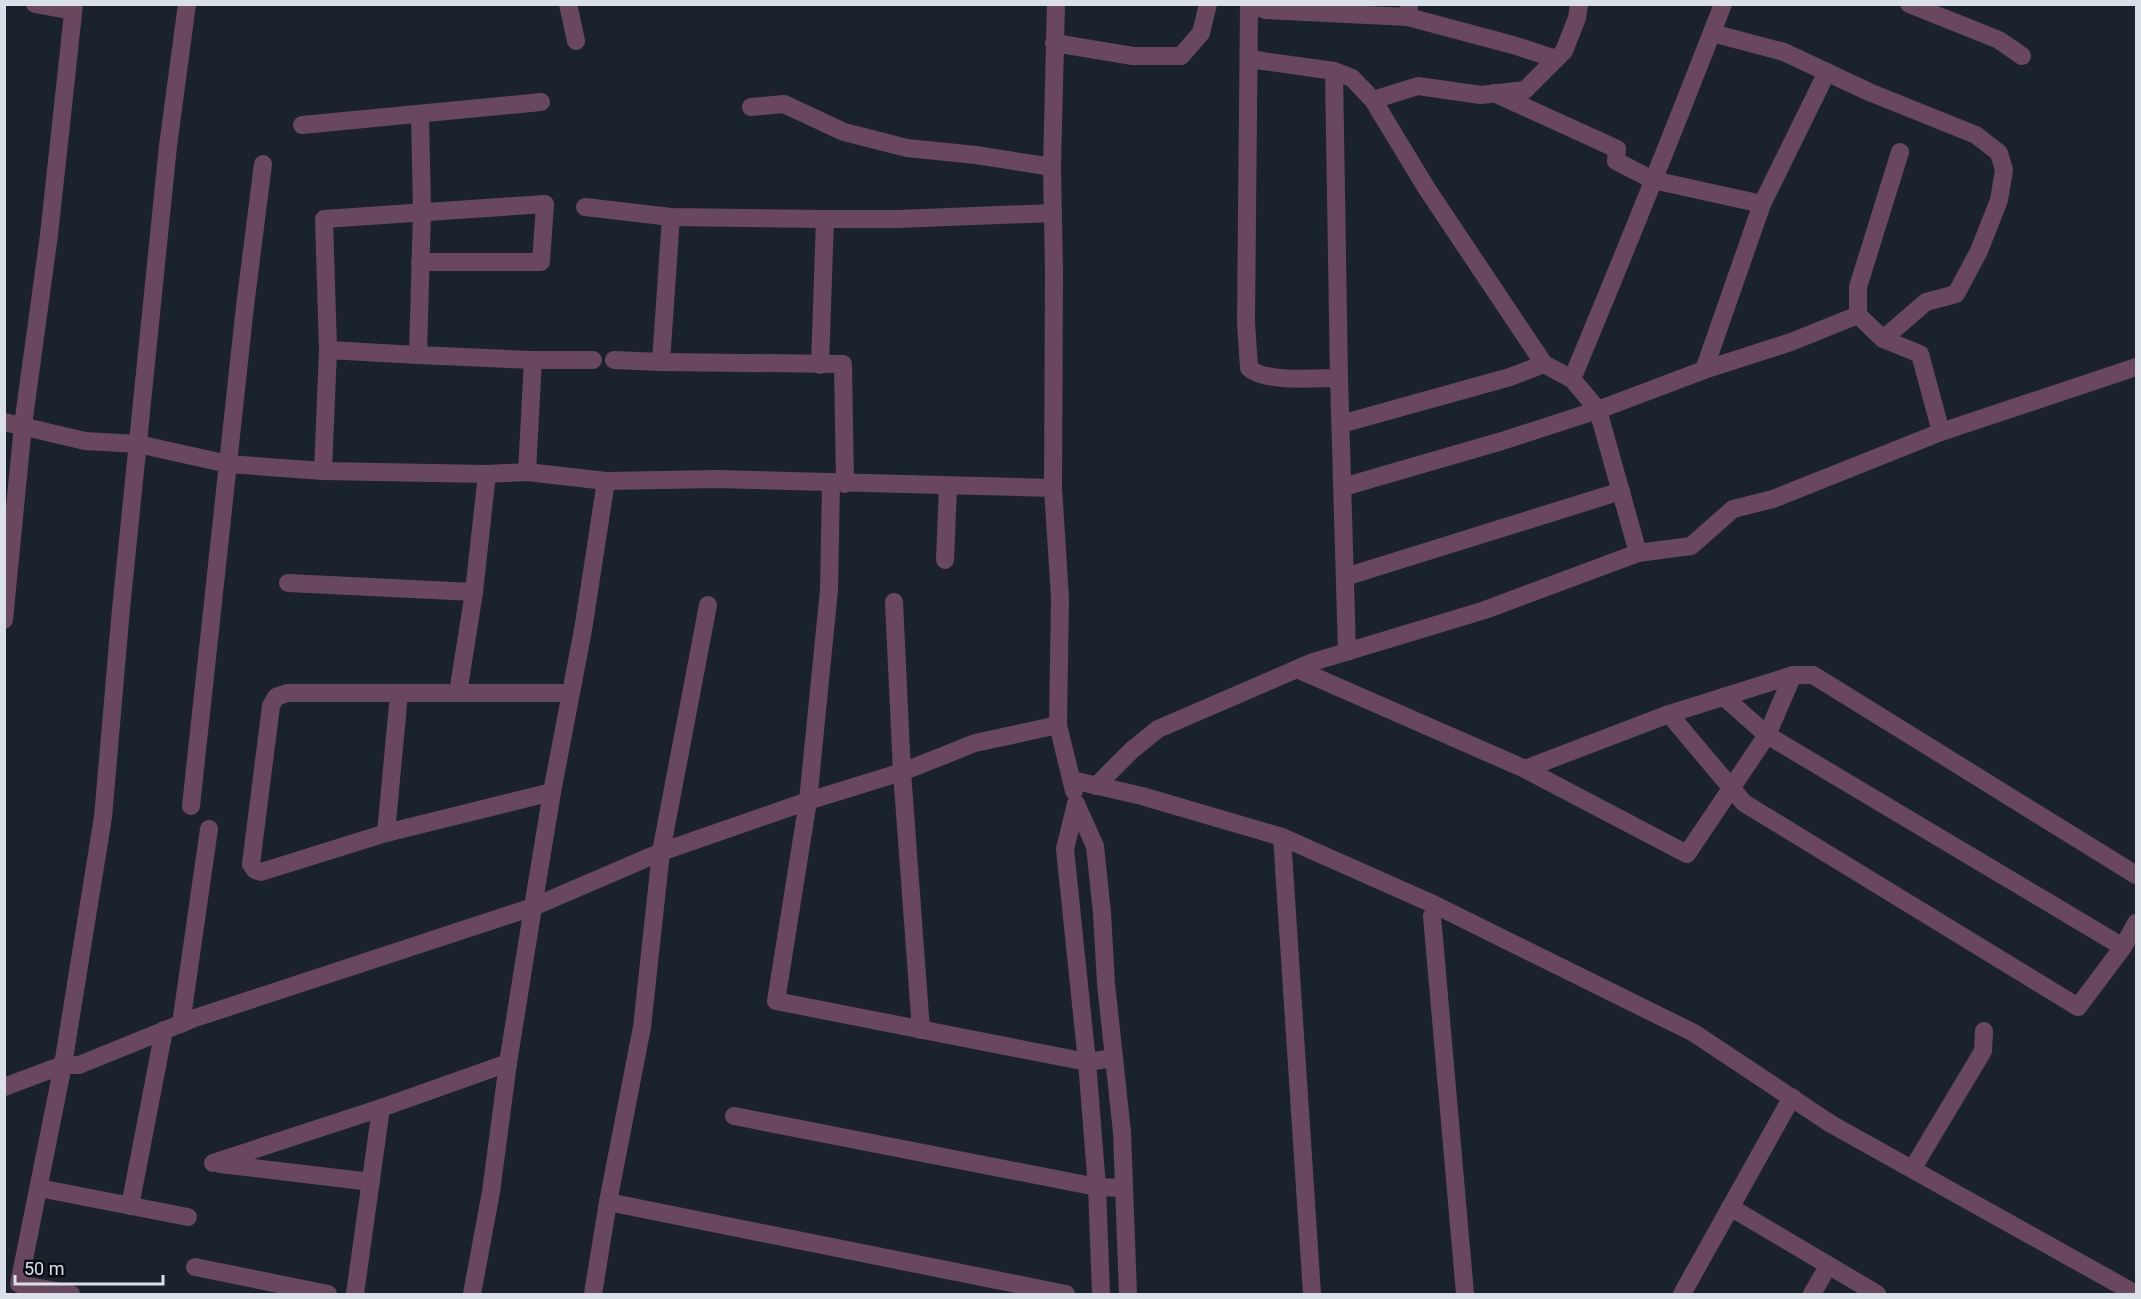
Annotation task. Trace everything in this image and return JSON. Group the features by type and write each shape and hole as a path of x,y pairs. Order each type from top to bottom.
{"street":[{"path":"4,620 23,425 49,235 73,8 35,4"},
{"path":"71,1294 12,1283 39,1188 63,1065 103,817 121,609 168,146 187,4"},
{"path":"568,4 576,41"},
{"path":"1056,4 1052,167 1053,488 1060,598 1058,725 1076,804 1095,846 1122,1132 1128,1294"},
{"path":"1054,43 1133,56 1181,56 1201,33 1208,4"},
{"path":"1339,378 1268,376 1254,373 1249,368 1246,322 1249,4 1266,10 1409,11 1556,59"},
{"path":"1373,100 1418,86 1481,95 1525,90 1564,51 1577,18 1579,4"},
{"path":"1572,379 1642,212 1724,4"},
{"path":"1909,4 1999,40 2022,56"},
{"path":"1712,33 1784,52 1869,92 1976,135 1999,153 2004,170 1999,200 1979,251 1956,294 1926,302 1883,339"},
{"path":"1249,59 1334,71 1352,78 1373,100 1427,189 1544,364 1572,379 1598,410 1638,554"},
{"path":"1334,71 1339,378 1347,652"},
{"path":"1704,370 1762,204 1827,72"},
{"path":"1494,93 1617,149 1616,161 1653,180 1762,204"},
{"path":"302,126 541,102"},
{"path":"751,107 784,104 844,132 907,148 976,155 1052,167"},
{"path":"418,356 422,211 420,115"},
{"path":"1900,152 1858,287 1858,315 1883,339 1920,354 1941,432"},
{"path":"191,806 263,165"},
{"path":"323,471 328,350 324,219 545,204 541,262 420,262"},
{"path":"585,207 671,217 825,219 898,219 1053,213"},
{"path":"661,362 671,217"},
{"path":"820,365 825,219"},
{"path":"1342,487 1502,441 1598,410 1704,370 1791,342 1858,315"},
{"path":"328,350 418,356 593,360"},
{"path":"527,472 533,360"},
{"path":"614,360 843,364 838,484 808,801 776,1001 1087,1062 1114,1058"},
{"path":"1341,424 1510,377 1544,364"},
{"path":"1096,786 1132,750 1158,729 1313,662 1485,610 1638,554 1690,546 1733,509 1773,499 1941,432 2136,368"},
{"path":"4,422 86,441 138,444 228,464 323,471 487,474 527,472 606,481 717,479 1053,488"},
{"path":"458,693 474,592 487,474"},
{"path":"472,1294 491,1192 508,1063 533,907 583,630 606,481"},
{"path":"945,560 948,486"},
{"path":"1345,577 1621,491"},
{"path":"288,583 474,592"},
{"path":"894,602 902,772 921,1030"},
{"path":"593,1294 608,1202 642,1027 661,852 708,605"},
{"path":"1297,669 1525,769 1687,854 1767,735 1793,675"},
{"path":"1525,769 1670,714 1793,675 1813,675 2136,875"},
{"path":"552,792 386,833 261,872 255,870 251,864 271,706 276,697 287,693 570,693"},
{"path":"386,833 399,694"},
{"path":"1724,697 1767,735 2123,947"},
{"path":"1670,714 1744,803 2078,1007 2123,947 2136,923"},
{"path":"4,1087 63,1065 79,1065 172,1027 533,907 661,852 808,801 902,772 975,743 1058,725"},
{"path":"1072,780 1142,796 1282,837 1433,904 1694,1033 1831,1124 2136,1294"},
{"path":"1076,804 1065,849 1087,1062 1097,1187 1101,1294"},
{"path":"130,1206 172,1027 209,829"},
{"path":"1282,837 1312,1294"},
{"path":"1432,916 1465,1294"},
{"path":"1913,1168 1983,1051 1984,1031"},
{"path":"371,1182 213,1163 381,1108 508,1063"},
{"path":"1682,1294 1792,1097"},
{"path":"355,1294 381,1108"},
{"path":"734,1116 1097,1187 1124,1188"},
{"path":"39,1188 188,1217"},
{"path":"608,1202 1066,1294"},
{"path":"1730,1207 1877,1294"},
{"path":"1812,1294 1828,1266"},
{"path":"195,1267 328,1294"}]}
